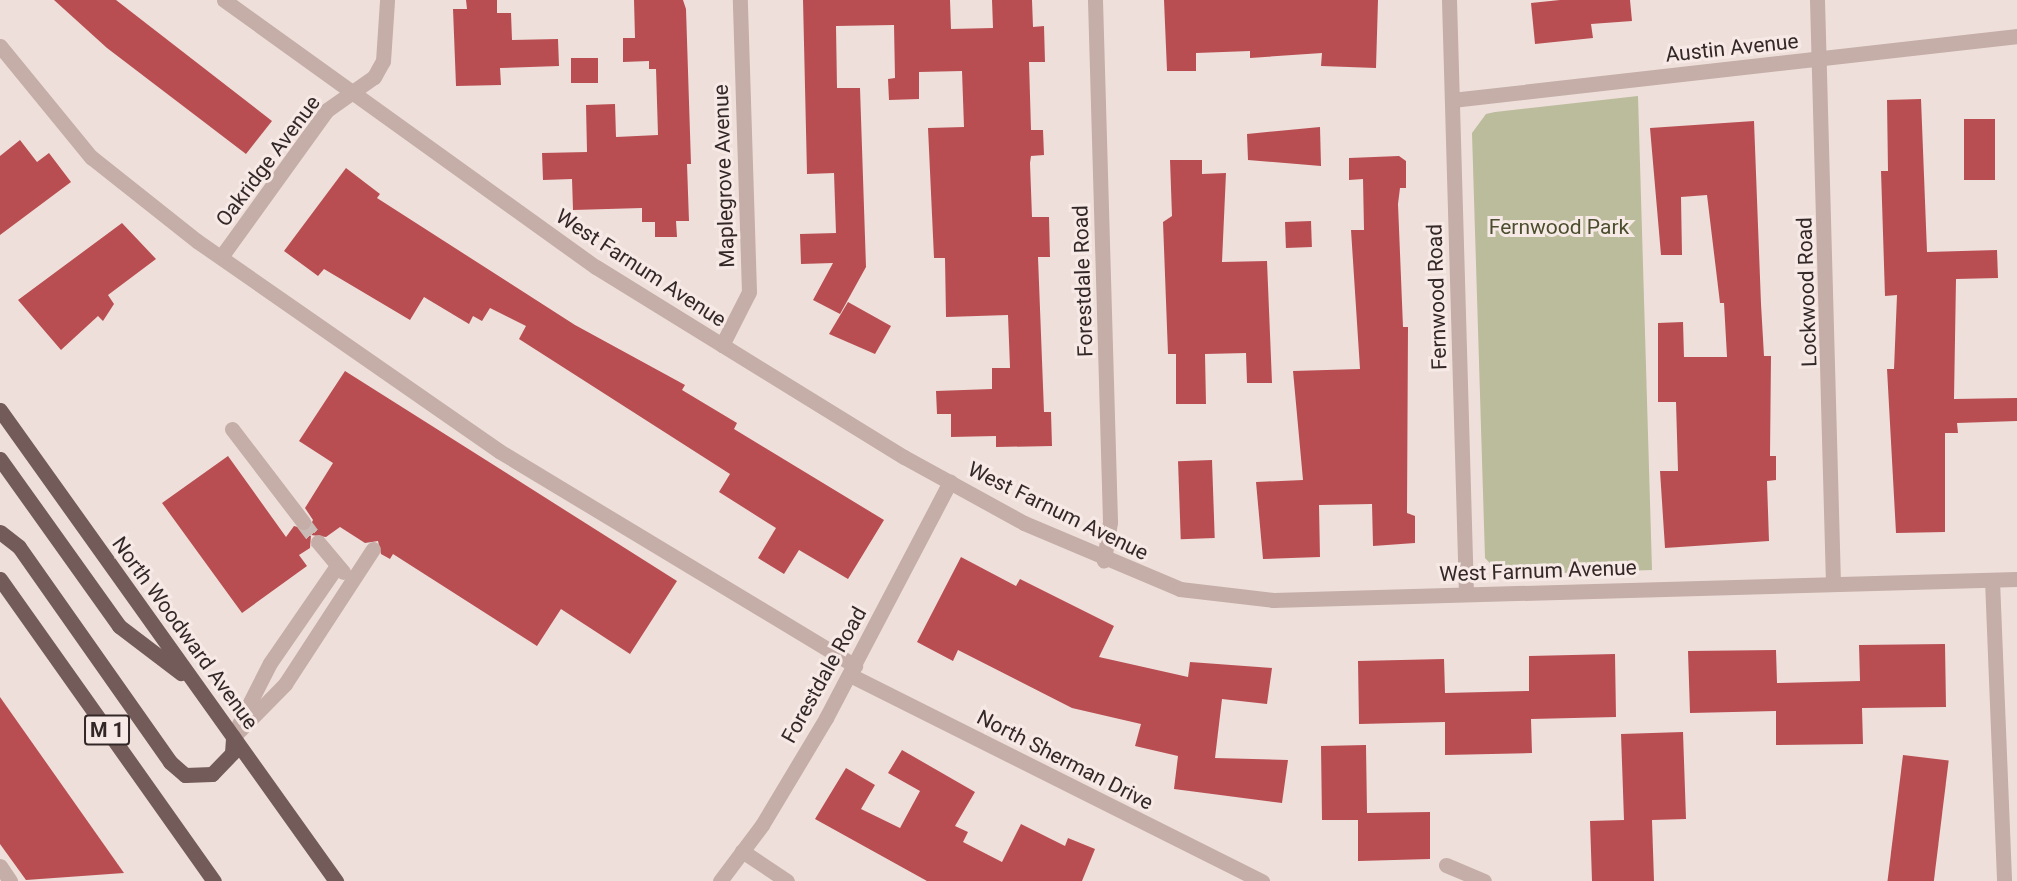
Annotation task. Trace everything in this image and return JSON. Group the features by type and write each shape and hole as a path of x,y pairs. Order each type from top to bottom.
{"main road":[{"name":"North Woodward Avenue","path":"0,410 336,881"},
{"path":"0,459 119,626 193,682"},
{"path":"0,532 19,547 170,762 185,775 212,774 224,767 233,737"},
{"name":"M 1","path":"0,579 214,881"}],"street":[{"name":"West Farnum Avenue","path":"224,0 596,267 722,345 950,482 1104,561 1180,589 1233,597 1466,594 2017,579"},
{"name":"Oakridge Avenue","path":"221,257 327,110 374,77 383,61 387,0"},
{"name":"Maplegrove Avenue","path":"722,345 749,291 740,0"},
{"name":"Forestdale Road","path":"1095,0 1110,522 1104,561"},
{"name":"Fernwood Road","path":"1449,0 1466,594"},
{"name":"Lockwood Road","path":"1816,0 1833,584"},
{"name":"Austin Avenue","path":"1452,100 2017,36"},
{"name":"North Sherman Drive","path":"0,46 91,157 221,257 499,451 852,671 1262,881"},
{"path":"232,429 303,522"},
{"name":"Forestdale Road","path":"720,881 742,851 852,671 950,482"},
{"path":"318,542 352,581"},
{"path":"233,737 285,684 373,549"},
{"path":"233,737 270,663 337,566"},
{"path":"1992,580 2004,881"},
{"path":"742,851 788,881"},
{"path":"1446,865 1484,881"},
{"path":"0,866 10,881"}],"green space":[{"name":"Fernwood Park","path":"1638,96 1652,570 1501,575 1485,558 1472,133 1486,114"}],"building":[{"path":"54,0 116,0 272,121 246,154 107,48"},
{"path":"466,0 497,0 497,13 511,13 512,40 558,39 559,66 500,68 501,85 456,86 453,9 467,9"},
{"path":"634,0 683,0 686,9 691,164 687,164 689,221 676,221 677,237 655,237 655,222 642,222 642,208 573,210 572,179 543,180 542,153 587,152 586,105 615,104 616,137 658,135 656,69 649,69 649,61 623,62 623,38 635,38"},
{"path":"803,0 950,0 951,29 993,28 992,0 1032,0 1033,27 1044,26 1045,62 1029,62 1031,130 1043,130 1044,155 1031,156 1030,163 1032,217 1049,217 1050,257 1038,257 1044,412 1051,412 1052,446 996,447 996,436 951,437 951,414 937,414 936,391 992,389 992,368 1010,368 1008,315 946,317 945,258 934,258 928,128 964,127 962,71 919,72 919,99 889,100 888,79 895,78 894,25 836,26 837,88 860,88 866,267 840,314 813,300 833,263 801,264 800,234 836,233 834,173 807,174"},
{"path":"1164,0 1378,0 1376,68 1321,66 1322,53 1250,58 1250,51 1196,53 1196,71 1167,71"},
{"path":"1560,0 1630,0 1632,21 1591,24 1593,38 1535,44 1531,3"},
{"path":"571,58 598,58 598,83 571,83"},
{"path":"1921,99 1927,252 1997,250 1998,278 1956,279 1954,399 2017,398 2017,421 1957,423 1958,433 1945,433 1945,532 1896,533 1887,369 1894,369 1897,295 1885,296 1881,171 1888,171 1887,100"},
{"path":"1964,119 1995,119 1995,180 1964,180"},
{"path":"1754,121 1764,356 1771,356 1770,456 1776,456 1776,480 1767,481 1769,541 1665,548 1660,471 1678,471 1676,402 1658,402 1658,323 1683,322 1684,357 1727,357 1724,303 1720,303 1707,195 1681,197 1682,255 1661,255 1650,128"},
{"path":"1320,127 1321,166 1248,160 1247,134"},
{"path":"20,140 37,162 49,153 71,182 0,235 0,156"},
{"path":"1399,156 1406,161 1406,188 1400,188 1398,204 1403,327 1408,327 1407,513 1415,516 1415,543 1373,546 1372,504 1319,505 1320,557 1263,559 1256,482 1303,480 1293,371 1360,369 1351,230 1364,230 1363,179 1349,180 1349,158"},
{"path":"1170,160 1202,160 1202,174 1226,173 1222,262 1267,261 1272,383 1247,383 1246,353 1205,354 1206,404 1176,404 1176,354 1168,354 1163,222 1172,216"},
{"path":"346,168 380,194 377,198 575,325 685,385 682,390 737,423 734,429 884,520 848,579 799,550 784,574 758,558 776,528 719,492 730,474 519,339 526,326 490,308 482,321 473,316 469,324 424,297 410,320 324,269 318,276 284,251"},
{"path":"1311,221 1312,247 1286,248 1285,222"},
{"path":"122,223 156,259 108,295 114,304 103,321 98,316 61,350 18,300"},
{"path":"848,302 891,326 875,354 829,334"},
{"path":"345,371 677,581 630,654 561,609 537,646 393,554 390,559 381,554 378,541 365,543 340,527 326,537 311,535 310,548 299,555 307,566 242,613 162,503 228,456 286,537 294,526 308,530 313,520 305,508 333,463 299,441"},
{"path":"1212,460 1215,538 1181,539 1178,461"},
{"path":"961,557 1016,586 1020,579 1114,626 1099,657 1188,677 1190,662 1272,668 1267,704 1222,699 1215,758 1288,760 1282,803 1174,789 1178,756 1135,746 1141,724 1072,708 958,650 953,661 917,642"},
{"path":"1945,644 1946,707 1862,708 1863,744 1776,745 1776,711 1690,713 1688,651 1776,650 1777,683 1860,681 1859,645"},
{"path":"1615,654 1616,717 1531,719 1532,753 1445,755 1445,722 1359,724 1358,661 1444,659 1445,693 1529,691 1529,656"},
{"path":"0,697 124,873 26,880 0,844"},
{"path":"1683,732 1686,819 1652,820 1654,881 1592,881 1590,821 1624,820 1621,734"},
{"path":"1366,745 1367,813 1430,812 1430,859 1358,861 1358,820 1322,820 1321,746"},
{"path":"902,750 975,792 955,826 968,832 963,842 1002,862 1021,824 1065,846 1068,838 1095,849 1082,881 927,881 815,819 846,768 875,785 861,809 900,828 920,791 888,773"},
{"path":"1903,755 1949,761 1934,881 1888,881"}],"tunnel":[{"path":"303,522 318,542"}]}
